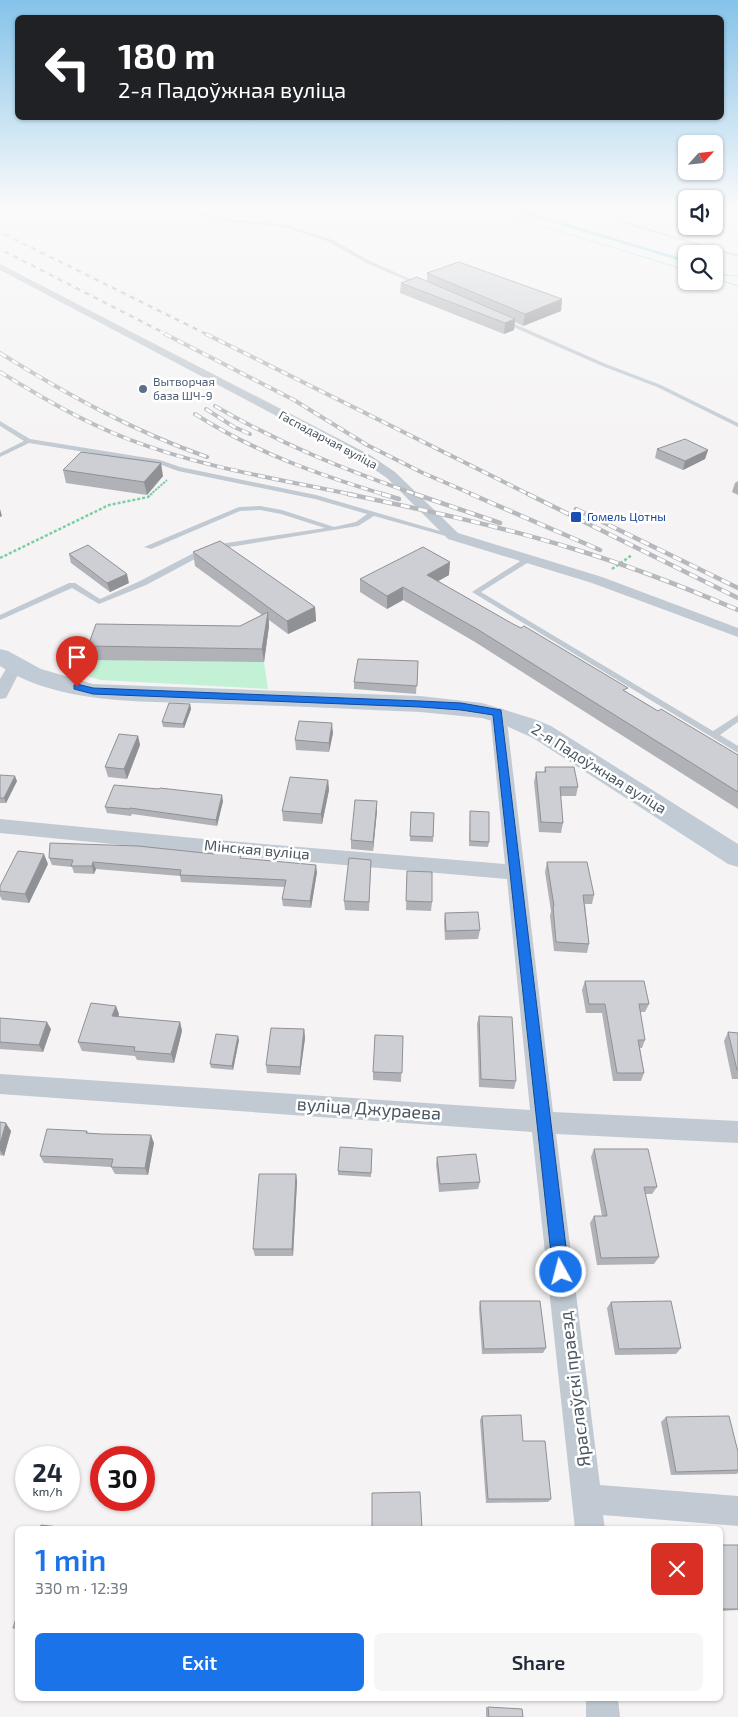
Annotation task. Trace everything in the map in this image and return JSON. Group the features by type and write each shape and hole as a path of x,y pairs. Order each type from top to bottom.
{"main road":[{"name":"2-я Падоўжная вуліца","path":"7,661 46,679 93,691 461,706 498,713 521,721 542,732 738,857"}],"street":[{"name":"Гаспадарчая вуліца","path":"42,289 366,458 391,474 453,536 597,580 738,633"},
{"path":"0,694 7,661"},
{"name":"Яраслаўскі праезд","path":"498,713 590,1526"},
{"name":"Мінская вуліца","path":"0,826 204,846 515,872"},
{"name":"вуліца Джураева","path":"0,1084 543,1122 738,1132"},
{"path":"588,1499 738,1511"},
{"path":"602,1701 603,1717"}],"lane":[{"path":"498,319 604,365 659,386 738,425"},
{"path":"0,422 28,441 160,462 178,469 316,496 453,536"},
{"path":"0,455 28,441"},
{"path":"148,547 239,509 260,508 282,512 334,529"},
{"path":"0,618 72,585 99,602 143,583 210,548 358,524 373,513"},
{"path":"528,560 476,592 738,750"},
{"path":"714,735 738,718"}],"path":[{"path":"0,558 109,505 148,497 178,469"}],"green space":[{"path":"56,659 264,662 268,689 101,680 62,669"}],"building":[{"path":"417,289 445,289 515,319 505,323"},
{"path":"466,289 535,289 562,299 525,314"},
{"path":"685,439 708,450 685,461 657,449"},
{"path":"81,452 161,463 144,482 63,470"},
{"path":"220,541 315,607 287,621 193,552"},
{"path":"88,545 127,574 107,583 69,554"},
{"path":"423,547 450,562 427,575 513,624 521,628 524,626 628,688 623,690 658,711 661,709 738,755 738,792 477,629 403,587 387,596 360,579"},
{"path":"268,612 262,649 88,646 96,624 240,626"},
{"path":"358,659 418,661 417,686 354,682"},
{"path":"169,703 190,704 183,724 162,722"},
{"path":"299,721 332,723 329,743 295,740"},
{"path":"119,734 138,736 124,769 105,767"},
{"path":"545,767 574,767 578,787 560,787 563,823 541,822 536,772 546,772"},
{"path":"0,775 15,776 4,798 0,798"},
{"path":"290,777 328,780 321,814 282,811"},
{"path":"114,785 222,795 216,820 130,808 105,807"},
{"path":"355,800 377,801 373,842 351,840"},
{"path":"470,811 489,812 489,842 470,841"},
{"path":"411,812 434,813 433,837 410,836"},
{"path":"50,843 138,846 214,854 215,849 242,851 240,858 316,865 310,901 282,899 286,880 180,875 181,870 93,862 92,866 71,866 73,860 49,858"},
{"path":"18,851 44,854 25,894 0,891 0,886"},
{"path":"349,858 371,860 369,902 344,901"},
{"path":"547,862 587,862 594,895 583,895 589,944 556,942 554,906"},
{"path":"407,871 432,872 432,902 406,901"},
{"path":"478,912 480,930 446,931 445,913"},
{"path":"585,981 644,981 649,1004 639,1004 645,1040 638,1040 644,1073 617,1073 605,1004 589,1004"},
{"path":"91,1003 116,1006 112,1016 180,1022 171,1054 134,1051 135,1047 78,1042"},
{"path":"479,1016 512,1017 516,1081 481,1079"},
{"path":"0,1018 47,1022 39,1045 0,1042"},
{"path":"271,1028 304,1029 300,1067 266,1065"},
{"path":"728,1032 738,1033 738,1070 737,1070"},
{"path":"216,1034 238,1036 232,1066 210,1064"},
{"path":"375,1035 403,1036 402,1073 373,1072"},
{"path":"0,1122 6,1123 0,1144"},
{"path":"47,1129 87,1131 86,1133 101,1134 151,1135 145,1168 111,1167 113,1159 40,1156"},
{"path":"340,1147 372,1149 371,1173 338,1171"},
{"path":"594,1149 648,1149 657,1187 644,1187 659,1257 601,1258 594,1216 607,1216"},
{"path":"476,1154 480,1182 440,1184 437,1157"},
{"path":"259,1174 296,1174 292,1249 253,1249"},
{"path":"480,1301 540,1301 546,1348 484,1349"},
{"path":"671,1301 681,1348 619,1349 611,1302"},
{"path":"521,1415 523,1441 545,1441 551,1499 488,1499 482,1416"},
{"path":"729,1416 738,1452 738,1470 676,1472 666,1417"},
{"path":"420,1492 422,1526 372,1526 372,1493"},
{"path":"723,1545 738,1545 738,1609 723,1609"},
{"path":"488,1707 522,1709 523,1717 489,1717"}],"railway":[{"path":"78,289 168,335"},
{"path":"115,289 208,335"},
{"path":"165,334 294,400 367,445 423,473 474,495"},
{"path":"206,334 530,495"},
{"path":"0,353 100,411 153,436 207,457"},
{"path":"0,372 79,417 155,449 240,472 354,495"},
{"path":"215,406 289,445 418,495"},
{"path":"206,409 234,427 250,434"},
{"path":"195,414 240,440 287,461 386,495"},
{"path":"348,494 462,519 546,541 636,570 738,610"},
{"path":"382,494 399,499"},
{"path":"415,494 500,523"},
{"path":"471,494 600,550"},
{"path":"528,494 738,598"},
{"path":"576,509 738,588"}],"place":[{"name":"Вытворчая база ШЧ-9","path":"143,389"},
{"name":"Гомель Цотны","path":"576,517"}],"route":[{"path":"77,687 93,691 461,706 498,713 538,1083 561,1272"}]}
